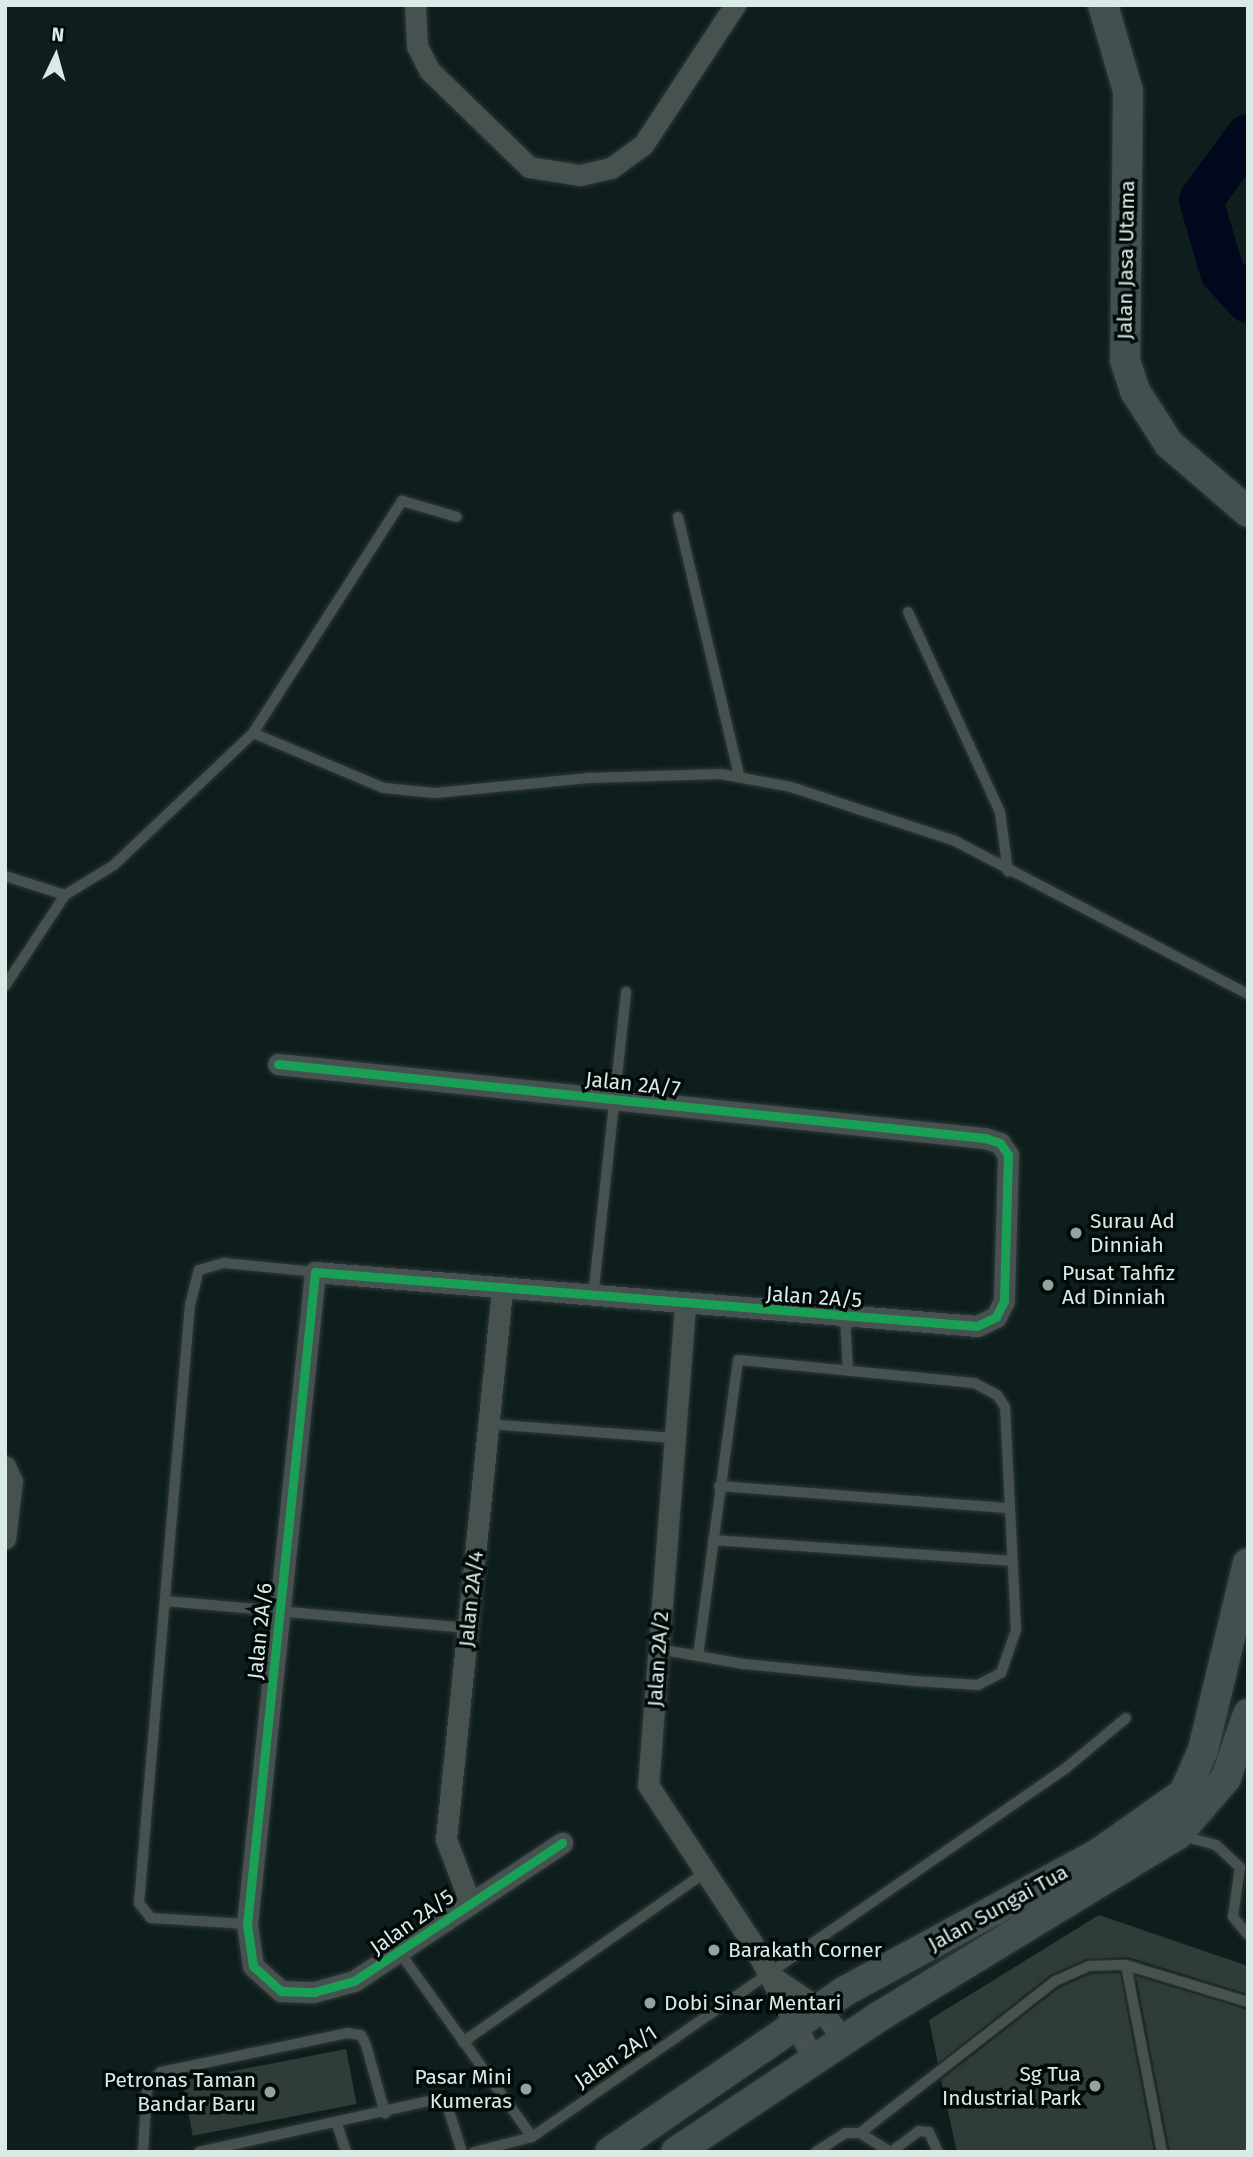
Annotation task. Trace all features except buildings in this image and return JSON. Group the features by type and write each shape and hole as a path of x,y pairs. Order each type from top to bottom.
{"main road":[{"name":"Jalan Jasa Utama","path":"1103,5 1128,91 1125,360 1135,391 1169,444 1248,512"},
{"name":"Jalan Sungai Tua","path":"610,2152 820,2009 1099,1853 1184,1793 1203,1750 1248,1563"},
{"name":"Jalan Sungai Tua","path":"676,2152 844,2040 1177,1835 1226,1778 1248,1714"}],"street":[{"path":"415,5 417,46 430,71 529,167 580,175 611,168 643,145 735,5"},
{"name":"Jalan 2A/7","path":"278,1065 985,1138 1000,1143 1008,1155 1004,1301 996,1317 977,1326"},
{"name":"Jalan 2A/5","path":"315,1272 685,1306 977,1326"},
{"name":"Jalan 2A/6","path":"269,1987 253,1966 247,1924 315,1272"},
{"name":"Jalan 2A/4","path":"470,1903 446,1839 502,1291"},
{"name":"Jalan 2A/2","path":"685,1306 648,1785 707,1871 771,1976 794,2027 814,2060"},
{"path":"5,1466 12,1481 5,1539"},
{"name":"Jalan 2A/5","path":"269,1987 334,1988 400,1953 562,1843"},
{"name":"Jalan 2A/2","path":"771,1976 820,2009 844,2040"}],"lane":[{"path":"5,986 65,895 114,866 253,733 396,507 410,500 457,517"},
{"path":"678,517 739,776"},
{"path":"908,612 1000,812 1009,871"},
{"path":"253,733 384,788 435,793 587,778 739,776 955,841 1248,994"},
{"path":"5,876 65,895"},
{"path":"593,1297 626,992"},
{"path":"247,1924 151,1918 139,1903 190,1305 200,1270 223,1263 315,1272"},
{"path":"845,1317 848,1370"},
{"path":"659,1649 698,1654 978,1685 1001,1673 1016,1630 1006,1508 1005,1407 997,1395 974,1383 738,1360 698,1654"},
{"path":"488,1424 674,1438"},
{"path":"719,1486 1006,1508"},
{"path":"713,1540 1010,1561"},
{"path":"165,1601 468,1628"},
{"name":"Jalan 2A/1","path":"474,2152 532,2137 771,1976 1126,1718"},
{"path":"1177,1835 1216,1845 1240,1867 1233,1917 1248,1936"},
{"path":"463,2042 707,1871"},
{"path":"400,1953 532,2137"},
{"path":"1126,1965 1162,2152"},
{"path":"860,2133 1055,1981 1089,1966 1126,1965 1248,2002"},
{"path":"143,2152 147,2089 161,2072 348,2033 361,2035 366,2045 385,2113"},
{"path":"200,2152 337,2124 438,2099 447,2105 462,2152"},
{"path":"337,2124 346,2152"},
{"path":"816,2152 845,2133 860,2133 890,2152 919,2131 929,2132 938,2152"}],"waterway":[{"path":"1248,136 1201,200 1222,272 1248,301"}],"cycle path":[{"path":"278,1064 985,1138 1000,1143 1008,1155 1004,1301 996,1317 977,1326 315,1272 247,1924 253,1966 281,1991 314,1992 354,1981 562,1843"}],"place":[{"name":"Surau Ad Dinniah","path":"1076,1233"},
{"name":"Pusat Tahfiz Ad Dinniah","path":"1048,1285"},
{"name":"Barakath Corner","path":"714,1950"},
{"name":"Dobi Sinar Mentari","path":"650,2003"},
{"name":"Sg Tua Industrial Park","path":"1095,2086"},
{"name":"Pasar Mini Kumeras","path":"526,2089"},
{"name":"Petronas Taman Bandar Baru","path":"270,2092"}]}
